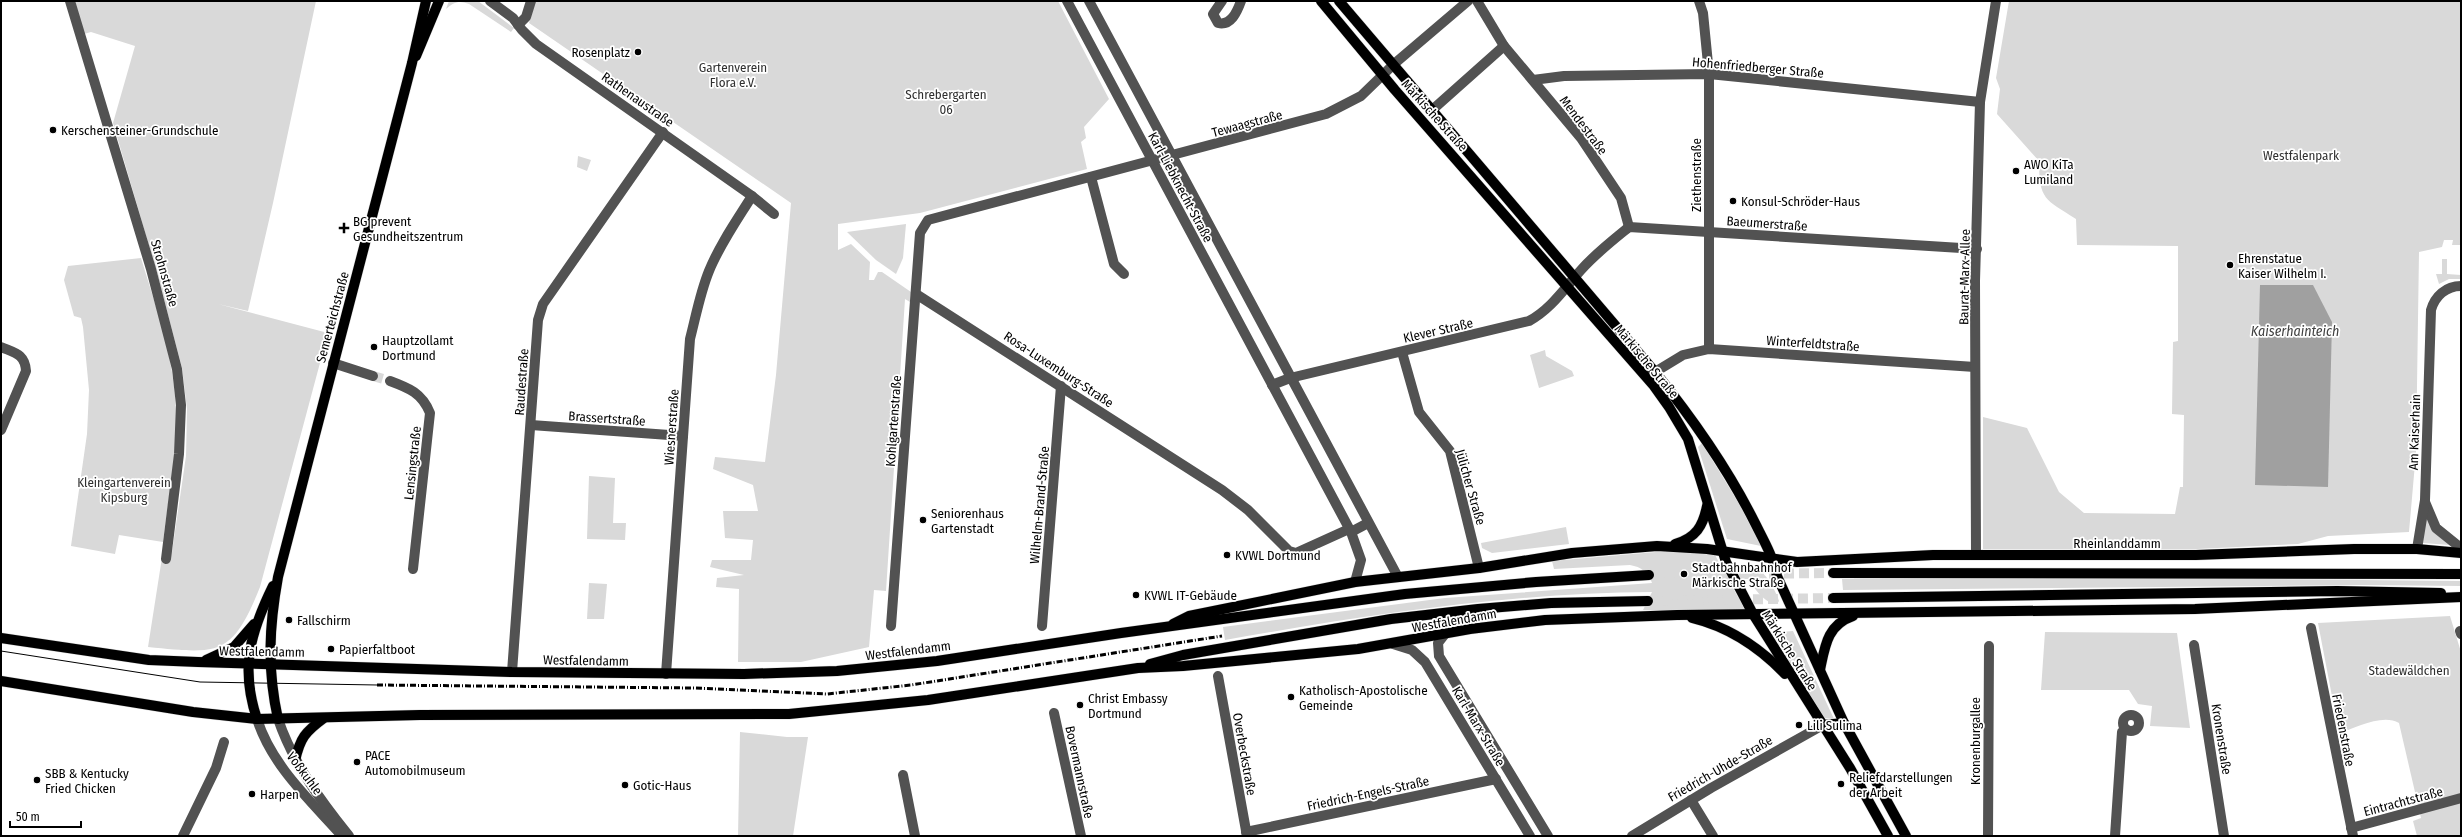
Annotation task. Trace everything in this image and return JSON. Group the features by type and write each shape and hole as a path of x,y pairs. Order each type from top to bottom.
{"main road":[{"name":"Semerteichstraße","path":"278,719 271,688 270,664 272,613 278,577 412,63 426,1"},
{"name":"Semerteichstraße","path":"412,63 419,51 439,1"},
{"name":"Märkische Straße","path":"1321,1 1383,76 1568,287 1669,407 1688,439 1724,551 1726,562 1753,614 1796,686 1850,768 1888,836"},
{"name":"Märkische Straße","path":"1339,1 1575,277 1679,402 1733,482 1774,560 1777,576 1796,614 1844,723 1906,836"},
{"path":"1667,546 1688,540 1693,536 1703,524 1708,504"},
{"name":"Westfalendamm","path":"1170,626 1189,616 1355,582 1479,568 1578,552 1667,546 1724,551 1774,560"},
{"name":"Rheinlanddamm","path":"1774,560 1821,562 1897,556 1976,555 2196,556 2354,549 2417,549 2461,553"},
{"path":"1833,573 2461,574"},
{"name":"Westfalendamm","path":"1,638 149,660 512,672 666,674 797,673 937,661 1170,626 1405,594 1536,582 1648,575"},
{"name":"Semerteichstraße","path":"257,719 248,680 250,645 257,621 278,577"},
{"path":"1833,598 2337,591 2461,594"},
{"path":"1796,614 2195,609 2461,597"},
{"name":"Westfalendamm","path":"1138,668 1183,655 1391,619 1551,603 1648,601"},
{"path":"1820,670 1826,642 1834,626 1852,616 1875,612"},
{"name":"Westfalendamm","path":"1,681 193,712 257,719 420,715 789,714 928,700 1138,668 1183,666 1393,644 1445,634 1525,622 1676,615 1796,614"},
{"path":"1676,615 1712,624 1734,633 1764,654 1796,686"},
{"path":"198,662 226,652 238,644 257,621"},
{"path":"296,761 301,740 307,730 324,718"},
{"path":"1823,725 1844,723"}],"street":[{"name":"Strohnstraße","path":"70,1 151,270 177,368 181,405 179,454 166,559"},
{"name":"Rathenaustraße","path":"490,1 513,18 536,44 663,132 752,196 774,214"},
{"path":"518,25 526,17 531,1"},
{"name":"Karl-Liebknecht-Straße","path":"1067,1 1350,531 1361,560 1355,582"},
{"name":"Karl-Liebknecht-Straße","path":"1089,1 1398,577"},
{"path":"1222,1 1212,14 1218,23 1222,24 1226,23 1236,14 1241,1"},
{"name":"Tewaagstraße","path":"928,220 1172,157 1326,114 1361,96 1394,64 1468,1"},
{"name":"Mendestraße","path":"1478,1 1504,46 1581,138 1621,198 1629,227"},
{"name":"Ziethenstraße","path":"1699,1 1703,14 1709,74 1709,349"},
{"name":"Baurat-Marx-Allee","path":"1976,555 1975,367 1980,102 1996,1"},
{"name":"Märkische Straße","path":"1431,110 1504,46"},
{"name":"Hohenfriedberger Straße","path":"1533,80 1564,76 1709,74 1980,102"},
{"name":"Raudestraße","path":"512,672 538,320 543,304 663,132"},
{"path":"1091,178 1114,264 1124,274"},
{"name":"Wiesnerstraße","path":"666,674 690,339 698,302 709,271 722,244 752,196"},
{"name":"Kohlgartenstraße","path":"892,626 920,233 928,220"},
{"path":"1575,277 1581,269 1629,227"},
{"name":"Baeumerstraße","path":"1629,227 1977,249"},
{"name":"Klever Straße","path":"1290,378 1529,321 1540,315 1568,287 1575,277"},
{"name":"Am Kaiserhain","path":"2417,549 2425,500 2431,315 2433,302 2437,296 2445,290 2461,286"},
{"name":"Rosa-Luxemburg-Straße","path":"916,294 1187,467 1248,510 1289,551 1296,553 1350,531"},
{"path":"1,347 20,355 26,362 26,371 1,430"},
{"name":"Winterfeldtstraße","path":"1655,372 1683,355 1709,349 1975,367"},
{"name":"Jülicher Straße","path":"1402,352 1419,412 1450,451 1479,568"},
{"path":"333,363 373,376"},
{"path":"1272,385 1290,378"},
{"name":"Lensingstraße","path":"390,381 417,393 424,399 430,413 413,569"},
{"name":"Wilhelm-Brand-Straße","path":"1042,626 1061,386"},
{"name":"Brassertstraße","path":"531,425 682,436"},
{"path":"2425,500 2436,528 2461,548"},
{"path":"1350,531 1368,523"},
{"name":"Friedenstraße","path":"2311,628 2352,832"},
{"name":"Karl-Marx-Straße","path":"1445,634 1438,643 1438,656 1548,836"},
{"name":"Karl-Marx-Straße","path":"1393,644 1412,650 1426,662 1530,836"},
{"name":"Kronenstraße","path":"2194,645 2224,836"},
{"name":"Kronenburgallee","path":"1988,836 1989,646"},
{"name":"Overbeckstraße","path":"1218,676 1246,834"},
{"name":"Bovermannstraße","path":"1054,713 1081,836"},
{"name":"Voßkuhle","path":"257,719 271,749 293,781 342,836"},
{"name":"Voßkuhle","path":"278,719 296,761 349,836"},
{"name":"Friedrich-Uhde-Straße","path":"1632,836 1691,800 1823,725"},
{"path":"2115,836 2122,732 2126,729"},
{"path":"183,836 216,768 224,742"},
{"path":"903,774 916,836"},
{"name":"Friedrich-Engels-Straße","path":"1246,834 1496,779"},
{"name":"Eintrachtstraße","path":"2352,832 2461,798"},
{"path":"1691,800 1713,836"}],"green space":[{"path":"75,1 316,1 273,203 248,311 218,304 328,333 260,587 241,627 231,639 220,646 207,650 148,647 163,551 172,552 186,456 187,409 182,368 157,273 113,123 135,46 91,32 84,34"},
{"path":"449,1 478,1 514,28 511,32 469,4 462,2 457,2 446,9"},
{"path":"535,1 1058,1 1109,99 1084,127 1086,138 1081,142 1087,169 920,213 838,224 838,250 851,244 870,262 869,280 874,280 878,272 882,272 911,292 910,302 905,299 886,591 874,590 869,647 801,662 738,662 739,589 716,587 717,578 744,575 710,567 712,560 751,560 753,540 725,538 723,511 758,511 753,485 713,469 715,457 765,462 776,375 791,203 529,23"},
{"name":"Westfalenpark","path":"2009,1 2461,1 2461,245 2452,245 2453,240 2444,240 2442,247 2419,252 2416,452 2409,532 2328,536 2298,544 2197,549 1983,549 1983,417 2027,428 2059,492 2084,513 2175,514 2180,487 2183,487 2184,415 2172,414 2173,342 2178,341 2178,246 2077,245 2076,219 2057,207 2046,197 2040,184 2039,161 1997,114 2000,89 1996,78"},
{"path":"578,156 591,160 587,171 577,167"},
{"path":"906,224 903,258 896,274 876,260 847,232"},
{"name":"Kleingartenverein Kipsburg","path":"141,258 163,332 172,370 175,390 176,442 163,542 119,535 115,554 71,546 87,434 89,390 81,318 74,316 64,280 68,266"},
{"path":"2442,259 2447,259 2447,274 2461,275 2461,279 2449,279 2439,284 2436,274 2442,274"},
{"path":"1545,350 1546,356 1572,371 1574,376 1539,388 1530,355"},
{"path":"1702,443 1741,507 1761,546 1727,539 1698,447"},
{"path":"589,476 615,478 613,523 626,523 625,540 587,539"},
{"path":"2425,514 2449,545 2423,543"},
{"path":"1566,527 1569,544 1492,553 1482,548 1481,543"},
{"path":"1667,551 1715,555 1745,610 1643,610 1652,592 1544,596 1384,614 1225,640 1223,627 1445,598 1652,583 1647,573 1638,567 1630,565 1554,569 1552,561"},
{"path":"1748,564 1754,566 1768,579 1779,601 1777,604 1766,600 1756,590 1744,568"},
{"path":"2169,578 2461,581 2461,586 2356,585 1843,590 1842,579"},
{"path":"589,583 607,584 604,619 587,619"},
{"name":"Stadewäldchen","path":"2450,616 2461,652 2461,836 2417,836 2413,821 2421,818 2399,723 2392,720 2377,720 2339,733 2318,623"},
{"path":"1793,631 1834,719 1823,718 1769,633"},
{"path":"2045,632 2177,633 2190,728 2150,726 2152,706 2138,704 2129,690 2041,690"},
{"path":"740,732 787,737 808,737 793,836 738,836"}],"water":[{"name":"Kaiserhainteich","path":"2260,285 2313,285 2332,322 2328,487 2255,485"}],"tunnel":[{"path":"373,376 390,381"},
{"path":"1649,575 1833,573"},
{"path":"1648,601 1833,598"}],"tram line":[{"path":"1,651 200,682 377,685"}],"railway":[{"path":"377,685 694,688 827,694 911,685 1222,636"}],"place":[{"name":"Rosenplatz","path":"638,52"},
{"name":"Kerschensteiner-Grundschule","path":"53,130"},
{"name":"AWO KiTa Lumiland","path":"2016,171"},
{"name":"Konsul-Schröder-Haus","path":"1733,201"},
{"name":"BG prevent Gesundheitszentrum","path":"344,228"},
{"name":"Ehrenstatue Kaiser Wilhelm I.","path":"2230,265"},
{"name":"Hauptzollamt Dortmund","path":"374,347"},
{"name":"Seniorenhaus Gartenstadt","path":"923,520"},
{"name":"KVWL Dortmund","path":"1227,555"},
{"name":"Stadtbahnbahnhof Märkische Straße","path":"1684,574"},
{"name":"KVWL IT-Gebäude","path":"1136,595"},
{"name":"Fallschirm","path":"289,620"},
{"name":"Papierfaltboot","path":"331,649"},
{"name":"Katholisch-Apostolische Gemeinde","path":"1291,697"},
{"name":"Christ Embassy Dortmund","path":"1080,705"},
{"name":"Lili Sulima","path":"1799,725"},
{"name":"PACE Automobilmuseum","path":"357,762"},
{"name":"SBB & Kentucky Fried Chicken","path":"37,780"},
{"name":"Reliefdarstellungen der Arbeit","path":"1841,784"},
{"name":"Gotic-Haus","path":"625,785"},
{"name":"Harpen","path":"252,794"}],"park label":[{"name":"Gartenverein Flora e.V.","path":"733,74"},
{"name":"Schrebergarten 06","path":"946,102"}]}
